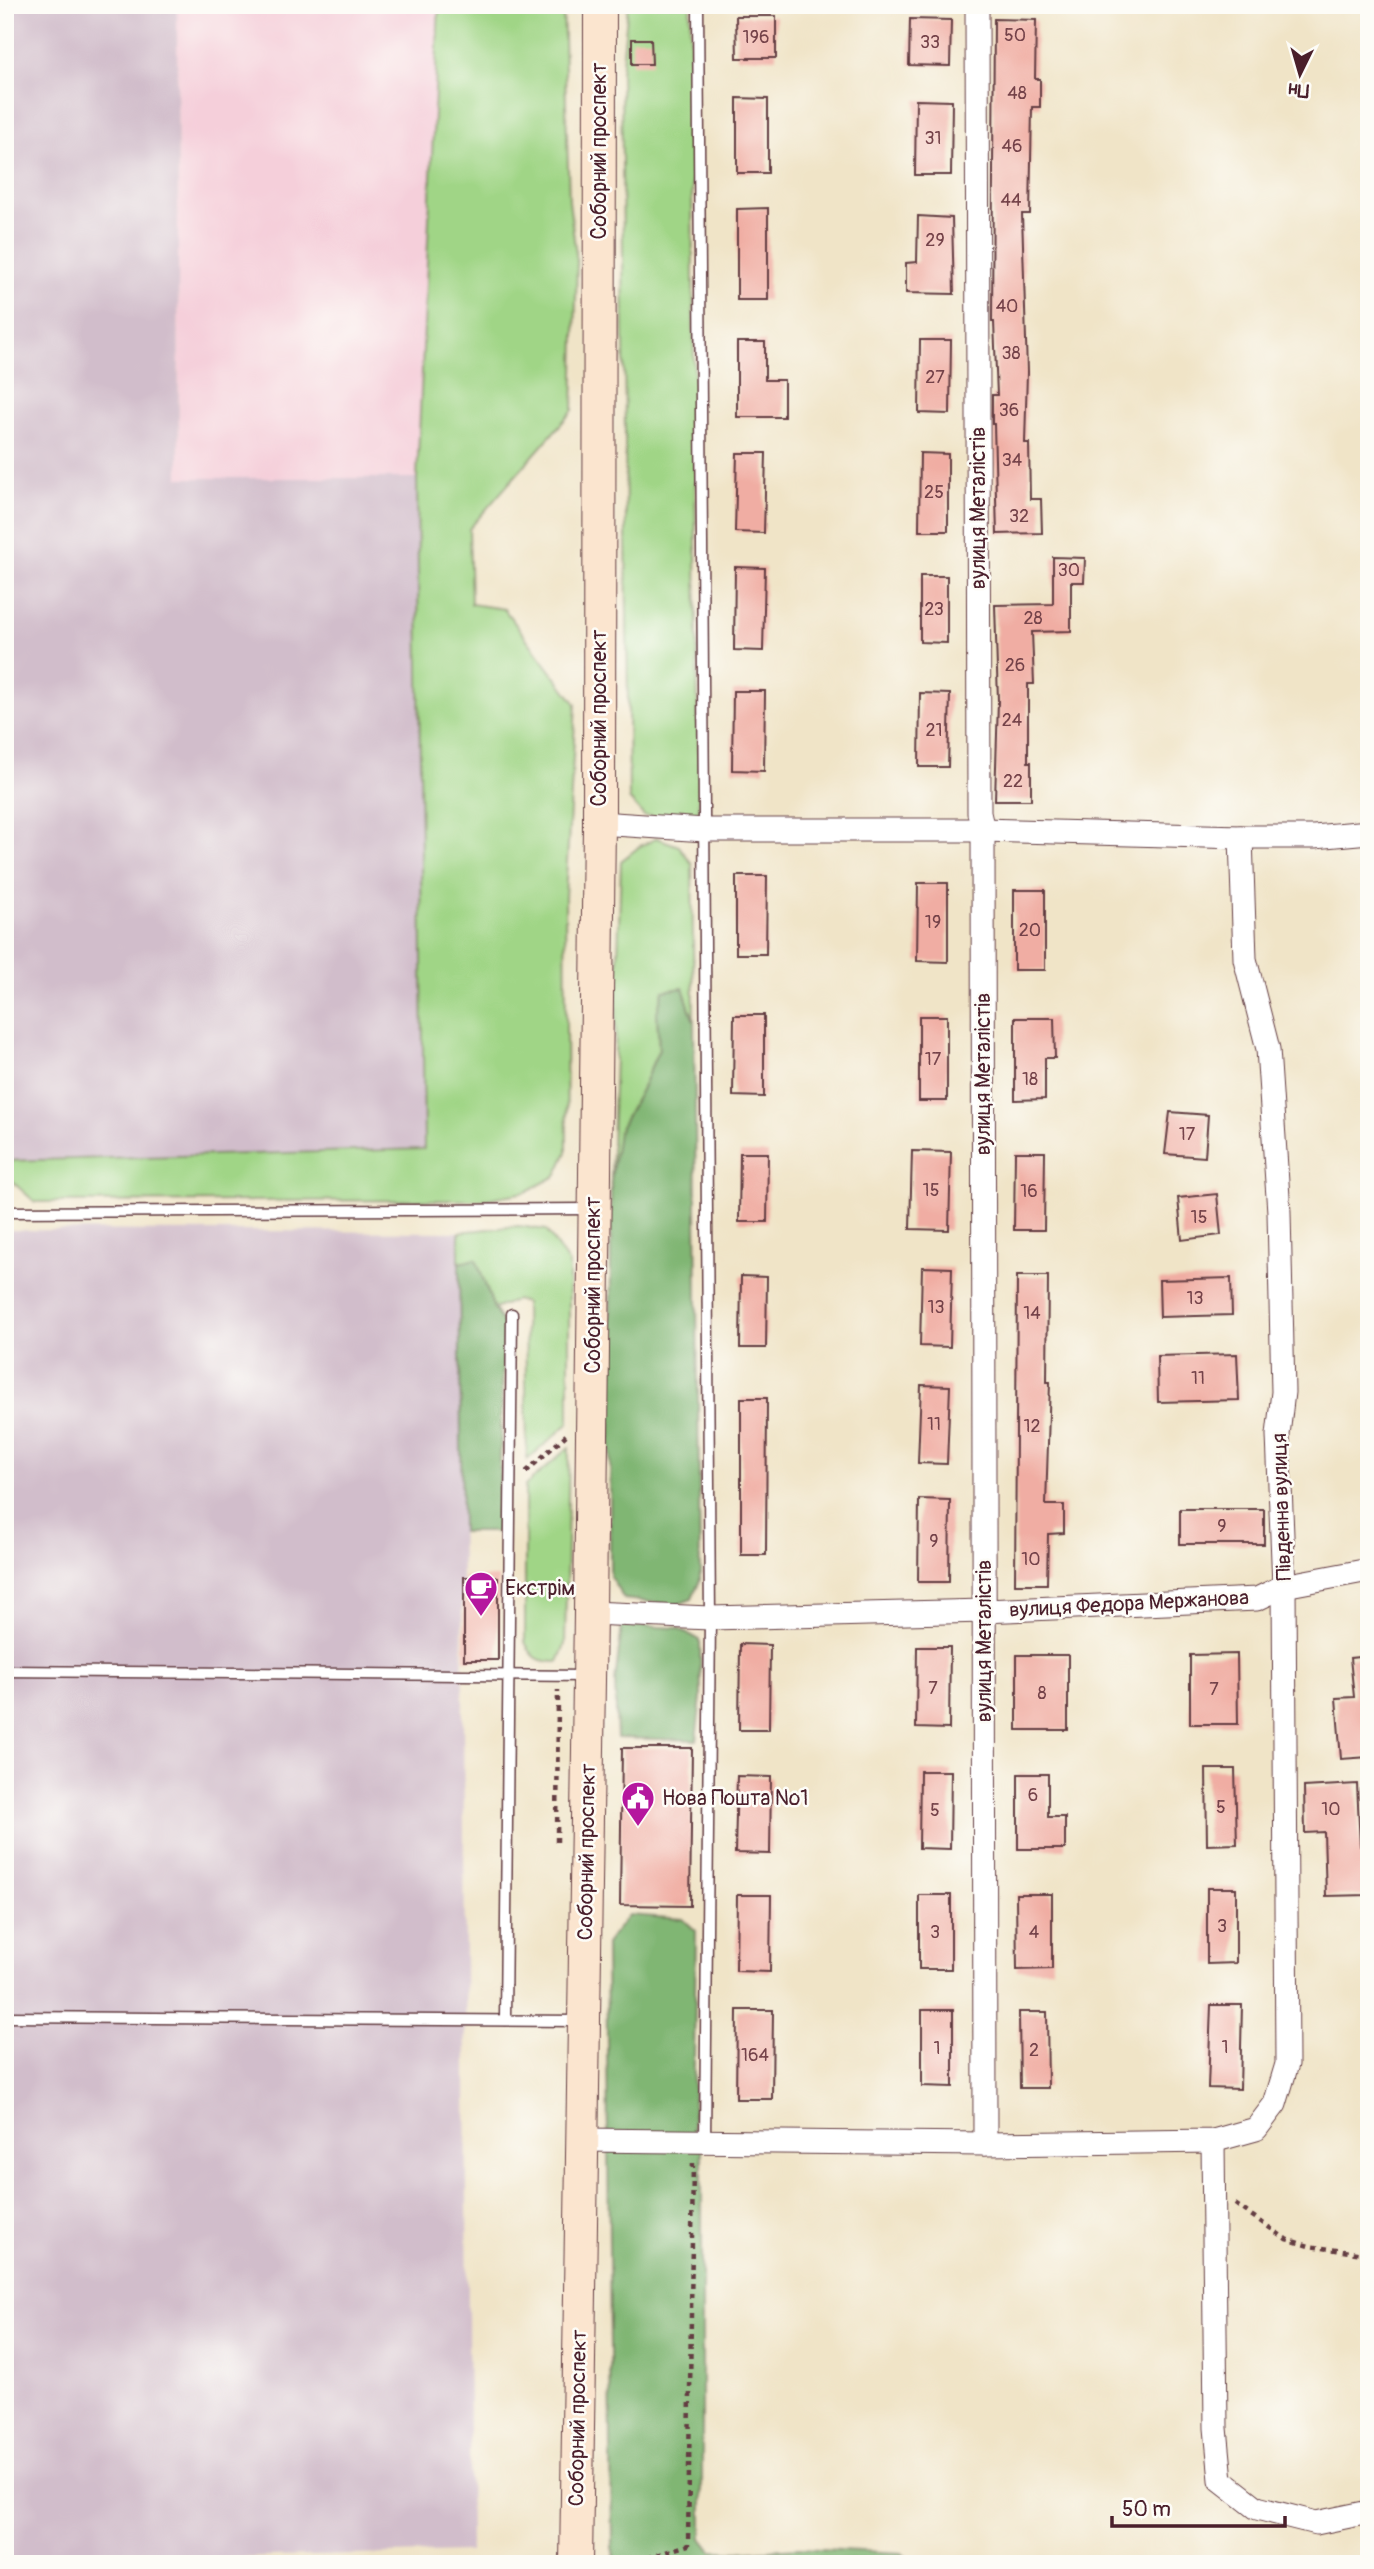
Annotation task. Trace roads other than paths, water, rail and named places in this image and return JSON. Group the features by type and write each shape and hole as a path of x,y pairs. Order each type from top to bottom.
{"main road":[{"name":"Соборний проспект","path":"576,2564 590,1676 598,823 600,5"}],"street":[{"name":"вулиця Металістів","path":"977,5 979,813 983,830 985,2144"},
{"path":"598,823 705,830 983,830 1241,837 1314,837 1369,832"},
{"name":"Південна вулиця","path":"582,2140 985,2144 1213,2141 1256,2129 1275,2104 1287,2064 1284,1586 1278,1435 1283,1392 1279,1212 1268,1049 1245,959 1241,837"},
{"name":"вулиця Федора Мержанова","path":"590,1613 710,1618 984,1611 1258,1599 1284,1586 1369,1570"},
{"path":"1213,2141 1216,2428 1221,2480 1258,2508 1316,2523 1369,2512"}],"lane":[{"path":"698,5 710,1618 699,2142"},
{"path":"5,1212 593,1209"},
{"path":"505,2020 512,1314"},
{"path":"5,1671 590,1676"},
{"path":"5,2017 584,2021"}],"place":[{"name":"Екстрім","path":"481,1618"},
{"name":"Нова Пошта №1","path":"638,1828"}]}
